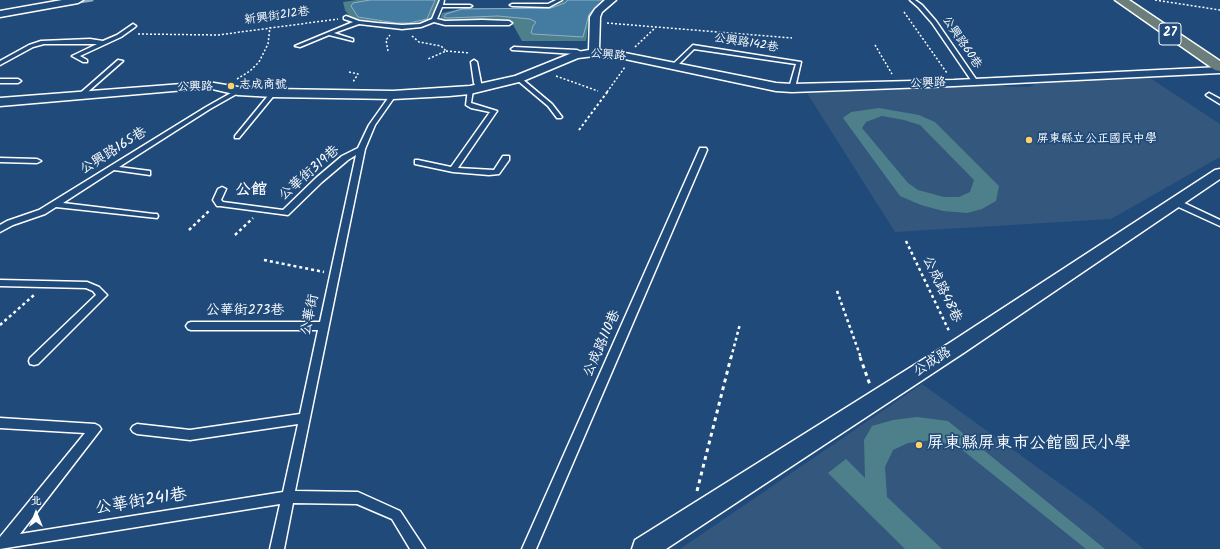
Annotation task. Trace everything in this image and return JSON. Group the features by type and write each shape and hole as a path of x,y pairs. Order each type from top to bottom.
{"main road":[{"name":"27","path":"1121,0 1220,68"},
{"name":"27","path":"1132,0 1220,58"}],"street":[{"path":"0,14 78,0"},
{"path":"588,53 598,11 611,0"},
{"name":"公興路","path":"0,102 193,86 216,86 238,91 273,94 393,96 475,89 519,79 541,71 566,59 588,53 628,57 673,67 792,88 954,83 1220,68"},
{"name":"公成路","path":"644,549 958,347 1220,173"}],"lane":[{"path":"512,5 549,6 560,0"},
{"name":"公興路60巷","path":"912,0 920,6 934,22 975,82"},
{"path":"434,20 441,3 470,6"},
{"path":"346,18 358,22 396,26 409,26 434,20 445,23 509,23"},
{"path":"298,46 358,22"},
{"path":"85,61 75,56 122,34 133,26"},
{"path":"330,34 351,40"},
{"path":"0,63 31,46 43,42 90,41 104,43"},
{"name":"公興路142巷","path":"673,67 693,47 799,63 792,88"},
{"path":"514,49 588,53"},
{"path":"0,57 10,57"},
{"path":"80,96 120,61"},
{"path":"453,170 494,111 473,107 468,104 475,89 476,83 474,62"},
{"path":"519,79 550,105 559,117"},
{"path":"0,81 18,81"},
{"name":"公興路165巷","path":"0,229 10,223 42,212 208,108 238,91"},
{"path":"237,137 273,94"},
{"path":"1209,95 1220,102"},
{"name":"公華街","path":"277,549 361,149 372,125 393,96"},
{"name":"公華街319巷","path":"220,204 285,213 319,180 345,158 361,149"},
{"name":"公成路110巷","path":"529,549 703,150"},
{"path":"418,162 453,170 489,173 496,172 506,158"},
{"path":"0,160 37,161"},
{"path":"113,168 146,173"},
{"path":"220,204 217,200 222,189"},
{"path":"1175,202 1220,223"},
{"path":"55,204 154,216"},
{"path":"0,223 10,223"},
{"path":"0,283 86,285 96,289 102,296 34,361"},
{"name":"公華街273巷","path":"192,326 323,326"},
{"path":"137,429 190,435 304,418"},
{"path":"0,423 95,429 3,543"},
{"name":"公華街241巷","path":"3,543 288,497 358,498 396,515 418,549"}],"path":[{"path":"1155,0 1220,10"},
{"path":"904,12 954,83"},
{"name":"新興街212巷","path":"122,34 218,35 346,18"},
{"path":"594,23 792,38"},
{"path":"388,51 386,40 396,26"},
{"path":"409,26 413,38 419,42 441,46 446,51"},
{"path":"221,88 250,71 259,62 268,44 270,27"},
{"path":"579,130 628,57 657,27"},
{"path":"875,45 898,85"},
{"path":"428,59 446,51 473,53"},
{"path":"541,71 598,91"},
{"path":"189,230 206,213 220,204"},
{"path":"235,235 261,210"},
{"name":"公成路48巷","path":"906,241 958,347"},
{"path":"264,260 334,274"},
{"path":"0,325 45,285"},
{"path":"837,291 875,400"},
{"path":"696,515 695,499 740,324"}],"shaded area":[{"path":"370,0 435,0 427,19 409,23 396,23 358,17 351,6 353,3"},
{"path":"568,0 603,0 589,14 583,37 533,34 531,33 536,22 530,19 498,16 444,17 446,14 462,9 551,8 565,3"},
{"name":"屏東縣立公正國民中學","path":"1147,76 1220,124 1220,157 1111,219 895,232 807,93 995,84 1011,87 1030,87 1035,84"},
{"name":"屏東縣屏東市公館國民小學","path":"922,384 1091,506 1144,549 680,549"}],"green space":[{"path":"357,0 439,0 432,18 419,23 400,25 376,23 351,18 345,10 343,2"},
{"path":"565,0 605,0 590,14 586,41 522,41 511,21 440,20 442,13 464,8 550,8"},
{"path":"879,108 919,115 935,122 999,186 996,201 982,209 967,213 943,211 921,205 900,196 843,118 851,112","holes":["882,116 920,125 974,180 970,192 959,197 944,197 918,190 908,183 862,128 866,122"]},
{"path":"917,417 948,421 1105,549 1086,549 960,448 933,440 908,443 893,450 885,467 887,497 942,549 905,549 828,473 846,459 865,478 864,440 872,426 893,420"}],"waterway":[{"path":"73,3 92,0"}],"place":[{"name":"志成商號","path":"231,86"},
{"name":"屏東縣立公正國民中學","path":"1029,140"},
{"name":"屏東縣屏東市公館國民小學","path":"919,445"}],"district":[{"name":"公館","path":"251,191"}]}
